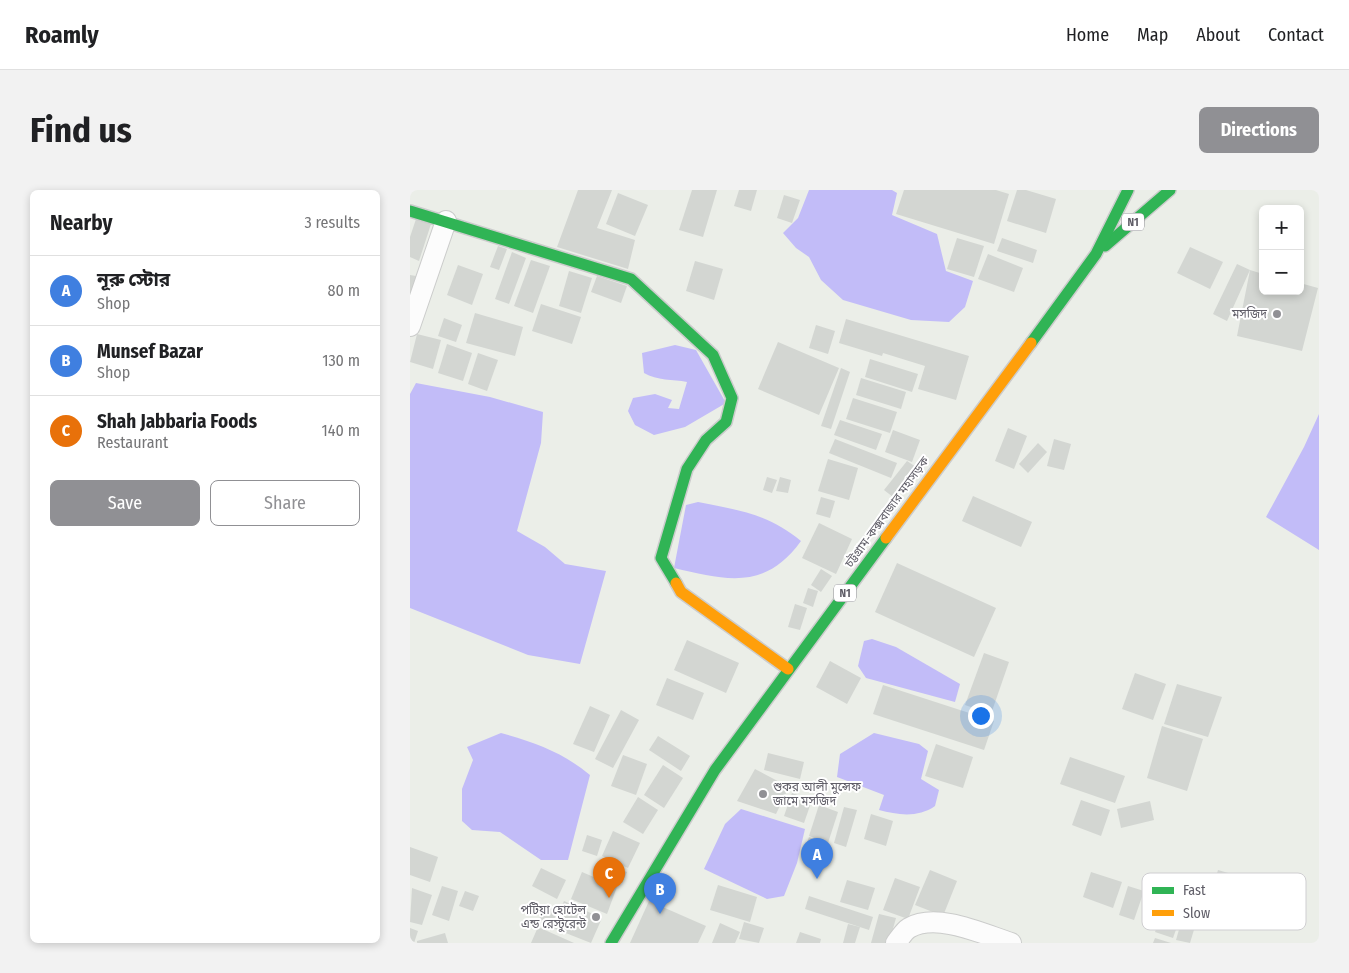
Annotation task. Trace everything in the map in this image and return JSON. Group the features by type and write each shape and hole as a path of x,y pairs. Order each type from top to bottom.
{"main road":[{"name":"চট্টগ্রাম-কক্সবাজার মহাসড়ক","path":"611,943 715,770 1096,254 1128,190"},
{"name":"চট্টগ্রাম-কক্সবাজার মহাসড়ক","path":"1096,254 1170,190"},
{"path":"410,211 631,279 713,355 732,398 726,422 706,440 688,469 676,503 661,558 681,592 788,669"}],"street":[{"path":"410,326 446,221"},
{"path":"896,943 907,929 926,922 941,922 1012,943"}],"shaded area":[{"path":"809,190 892,190 897,193 892,215 937,234 946,271 973,281 965,307 949,322 911,320 843,300 821,280 809,257 796,248 783,233 798,218"},
{"path":"675,345 696,350 726,403 685,427 654,435 635,425 628,411 633,398 655,394 672,400 668,408 679,409 687,382 660,379 644,373 642,353"},
{"path":"416,383 490,397 543,412 541,443 517,531 545,547 565,564 606,571 580,664 528,655 410,608 410,394"},
{"path":"1319,414 1319,550 1266,517 1304,447"},
{"path":"698,502 752,514 777,525 801,541 787,557 773,568 759,575 744,578 728,578 674,568 686,505"},
{"path":"872,639 896,647 960,684 955,702 866,678 858,666 864,641"},
{"path":"501,733 559,754 590,775 568,860 541,860 500,832 472,830 462,821 462,789 473,760 467,747"},
{"path":"874,733 919,744 928,751 921,779 939,790 935,806 915,814 879,810 884,795 837,777 840,754"},
{"path":"741,809 805,829 797,863 784,896 767,899 704,869 725,824"}],"building":[{"path":"578,190 612,190 597,228 635,240 628,269 557,247"},
{"path":"692,190 717,190 703,237 679,230"},
{"path":"739,190 757,190 751,211 734,206"},
{"path":"904,190 996,190 1009,194 994,244 896,214"},
{"path":"1017,190 1026,190 1056,199 1046,233 1007,221"},
{"path":"618,193 648,205 635,236 606,224"},
{"path":"784,195 800,200 792,223 777,218"},
{"path":"416,219 431,224 419,261 410,257 410,237"},
{"path":"957,238 984,246 974,277 947,269"},
{"path":"1002,238 1037,250 1033,263 997,251"},
{"path":"498,246 507,249 499,270 490,267"},
{"path":"1190,247 1223,262 1210,289 1177,273"},
{"path":"512,252 526,258 509,304 495,299"},
{"path":"988,254 1023,268 1014,292 978,279"},
{"path":"531,260 550,266 533,313 514,306"},
{"path":"695,261 723,269 714,300 686,291"},
{"path":"1237,264 1250,270 1227,321 1213,314"},
{"path":"458,265 483,274 472,305 447,295"},
{"name":"মসজিদ","path":"1250,270 1259,273 1259,295 1304,295 1304,284 1318,288 1302,351 1237,336"},
{"path":"569,271 592,278 581,313 559,306"},
{"path":"410,275 416,276 410,295"},
{"path":"597,276 627,286 621,303 591,292"},
{"path":"541,304 581,317 572,344 532,331"},
{"path":"475,313 523,327 515,356 466,343"},
{"path":"444,318 462,325 456,342 438,336"},
{"path":"846,319 969,356 956,400 918,389 925,366 883,353 882,356 839,343"},
{"path":"816,325 835,331 828,354 809,348"},
{"path":"417,334 441,340 433,369 410,362"},
{"path":"778,342 839,368 819,415 758,389"},
{"path":"447,344 472,353 463,381 438,373"},
{"path":"478,353 498,360 487,391 468,384"},
{"path":"870,359 918,374 912,392 865,377"},
{"path":"841,368 850,372 831,429 821,426"},
{"path":"861,378 906,392 901,409 856,395"},
{"path":"853,398 897,412 890,433 846,419"},
{"path":"840,420 882,434 876,450 834,435"},
{"path":"1008,428 1027,436 1014,469 995,461"},
{"path":"893,430 920,440 912,462 885,452"},
{"path":"835,439 897,463 891,478 829,453"},
{"path":"1054,439 1071,444 1064,470 1047,466"},
{"path":"1038,443 1047,452 1028,473 1019,464"},
{"path":"828,459 858,468 849,500 818,491"},
{"path":"907,461 916,467 893,497 884,490"},
{"path":"767,477 777,480 772,493 763,490"},
{"path":"780,477 791,480 788,493 776,491"},
{"path":"973,496 1032,522 1021,547 962,521"},
{"path":"821,497 835,501 830,518 816,514"},
{"path":"819,523 852,539 836,574 802,558"},
{"path":"897,563 996,608 974,657 875,612"},
{"path":"821,569 832,576 821,592 811,585"},
{"path":"808,588 818,591 813,607 803,603"},
{"path":"795,604 807,608 800,630 788,627"},
{"path":"687,640 739,663 726,693 674,670"},
{"path":"984,653 1009,662 991,714 965,705"},
{"path":"830,661 861,678 847,704 816,687"},
{"path":"1135,673 1166,684 1153,720 1122,709"},
{"path":"667,678 704,693 693,720 656,705"},
{"path":"1177,684 1222,697 1208,737 1164,724"},
{"path":"883,685 994,721 984,750 873,714"},
{"path":"590,706 610,715 594,752 573,744"},
{"path":"621,710 639,720 613,768 595,759"},
{"path":"1162,726 1203,739 1187,791 1147,778"},
{"path":"658,736 690,756 681,771 649,750"},
{"path":"936,744 973,757 963,788 925,776"},
{"path":"768,753 804,762 800,779 764,770"},
{"path":"623,755 647,764 636,795 611,786"},
{"path":"1070,757 1125,776 1115,803 1060,784"},
{"path":"663,765 683,778 664,808 644,795"},
{"name":"শুকর আলী মুন্সেফ জামে মসজিদ","path":"755,769 789,787 776,814 737,801"},
{"path":"792,793 812,800 804,823 784,816"},
{"path":"638,797 658,810 643,834 623,822"},
{"path":"1081,800 1110,810 1101,836 1072,825"},
{"path":"1150,801 1154,820 1121,828 1117,809"},
{"path":"819,805 838,812 828,843 809,836"},
{"path":"844,807 857,810 846,847 834,843"},
{"path":"871,814 893,821 886,846 864,839"},
{"path":"613,831 640,843 628,868 602,856"},
{"path":"587,835 602,840 597,856 582,851"},
{"path":"809,837 820,841 815,858 803,854"},
{"path":"410,847 438,857 430,882 410,875"},
{"path":"605,864 627,872 622,883 601,875"},
{"path":"541,868 566,880 557,899 532,886"},
{"path":"930,870 957,881 943,916 915,905"},
{"path":"1218,870 1228,873 1217,873"},
{"path":"582,872 617,887 607,914 571,899"},
{"path":"1091,872 1122,882 1113,908 1083,897"},
{"path":"895,878 920,887 908,919 883,910"},
{"path":"847,880 875,888 868,910 840,902"},
{"path":"718,885 757,897 750,922 710,910"},
{"path":"442,886 458,891 449,921 432,915"},
{"path":"1128,886 1142,890 1142,897 1134,920 1119,915"},
{"path":"412,888 432,895 422,925 410,922"},
{"path":"465,891 479,896 473,911 459,906"},
{"path":"809,896 873,917 869,930 805,909"},
{"path":"564,901 602,918 591,943 553,928"},
{"path":"649,901 706,926 698,943 630,943"},
{"path":"545,905 558,910 551,927 538,922"},
{"path":"879,914 896,918 889,943 871,943"},
{"path":"744,922 764,928 759,943 739,939"},
{"path":"720,923 740,932 735,943 712,943"},
{"path":"848,924 860,927 855,943 843,943"},
{"path":"538,927 574,943 531,943"},
{"path":"410,928 418,931 414,943 410,943"},
{"path":"1156,930 1176,930 1173,938 1155,932"},
{"path":"1179,930 1194,930 1190,943 1176,940"},
{"path":"800,932 821,939 820,943 796,943"},
{"path":"445,933 448,943 417,943 417,941"},
{"path":"1155,938 1171,943 1153,943"}],"traffic: fast":[{"path":"1031,343 1096,254 1128,190"},
{"path":"1105,246 1170,190"},
{"path":"410,211 631,279 713,355 732,398 726,422 706,440 687,469 661,558 676,583"},
{"path":"611,943 715,770 886,538"}],"traffic: slow":[{"path":"886,538 1031,343"},
{"path":"676,583 681,592 788,669"}],"place":[{"name":"মসজিদ","path":"1277,314"},
{"name":"শুকর আলী মুন্সেফ জামে মসজিদ","path":"763,794"},
{"name":"নূরু স্টোর","path":"817,879"},
{"name":"Shah Jabbaria Foods","path":"609,898"},
{"name":"Munsef Bazar","path":"660,914"},
{"name":"পটিয়া হোটেল এন্ড রেস্টুরেন্ট","path":"596,917"}]}
